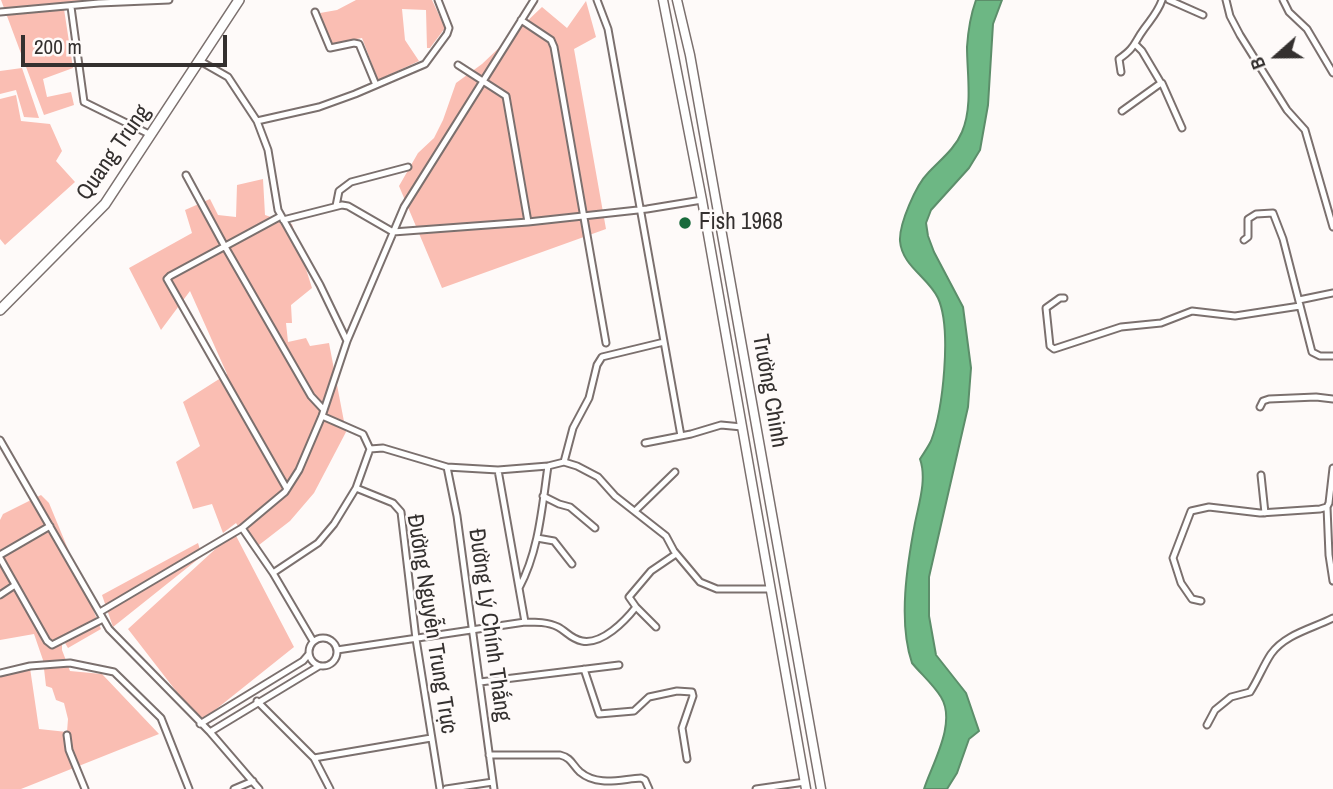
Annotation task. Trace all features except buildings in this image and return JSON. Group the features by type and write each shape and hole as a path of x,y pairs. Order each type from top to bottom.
{"main road":[{"name":"Quang Trung","path":"0,310 105,204 239,0"}],"street":[{"path":"0,12 169,0"},
{"path":"257,121 319,107 422,65 430,58 449,28 438,0"},
{"path":"50,526 0,557 47,641 52,645 242,528 287,489 299,470 323,413 347,341 413,190 534,0"},
{"path":"597,0 608,29 681,436"},
{"name":"Trường Chinh","path":"663,0 702,200 805,783"},
{"name":"Trường Chinh","path":"677,0 690,55 821,789"},
{"path":"1121,72 1119,59 1136,45 1162,0"},
{"path":"1169,0 1203,15"},
{"path":"1226,0 1230,16 1240,35 1287,110 1305,130 1333,227"},
{"path":"1283,0 1289,12 1307,29 1332,70"},
{"path":"71,6 84,102 152,136"},
{"path":"314,12 330,48 359,44 376,85"},
{"path":"521,20 551,40 554,47 606,342"},
{"path":"1136,45 1161,82 1182,128"},
{"path":"200,61 228,77 257,121 268,150 278,210 320,285 347,341"},
{"path":"458,65 506,96 527,222"},
{"path":"1122,111 1161,85 1161,82"},
{"path":"336,206 339,191 351,182 408,167"},
{"path":"187,176 311,396 323,413 362,434 370,449 356,488 334,524 318,543 273,573"},
{"path":"287,489 167,284 170,276 224,245 282,218 336,206 348,206 393,232 584,216 715,198"},
{"path":"1244,240 1248,237 1248,219 1256,214 1273,213 1283,239 1312,352 1320,356 1333,356"},
{"path":"1064,298 1046,308 1050,346 1054,349 1121,327 1161,323 1192,311 1235,316 1333,293"},
{"path":"564,462 573,428 589,398 597,365 602,357 664,342"},
{"path":"1260,407 1263,401 1269,400 1315,397 1333,399"},
{"path":"645,443 721,425 741,425 754,420"},
{"path":"0,440 109,629 210,732 259,789"},
{"path":"370,449 383,448 447,467 498,470 564,462 598,477 615,496 666,536 694,577 707,586 717,589 770,589"},
{"path":"519,588 527,573 537,538 548,466"},
{"name":"Đường Lý Chính Thắng","path":"447,467 473,631 493,785"},
{"path":"1333,468 1329,555 1333,581"},
{"path":"498,470 525,622"},
{"path":"635,511 675,472"},
{"path":"1261,475 1265,513"},
{"name":"Đường Nguyễn Trung Trực","path":"356,488 393,503 401,512 416,639 440,789"},
{"path":"543,496 569,506 596,528"},
{"path":"1201,601 1192,599 1181,583 1174,558 1191,511 1209,507 1265,513 1320,509 1330,504"},
{"path":"200,724 303,661 309,654 313,641 273,573 242,528"},
{"path":"537,538 554,541 572,564"},
{"path":"656,627 629,597 651,571 676,554"},
{"path":"0,595 15,585"},
{"path":"337,650 525,622 544,622 558,627 571,637 589,642 612,631 636,607"},
{"path":"1207,725 1215,710 1231,696 1247,694 1252,690 1272,653 1279,646 1305,630 1333,618"},
{"path":"210,732 257,701 319,666 331,664 335,660 337,650 331,640 325,638 313,641"},
{"path":"309,654 312,661 319,666"},
{"path":"0,673 30,666 70,663 114,671 161,718 189,789"},
{"path":"480,682 619,665"},
{"path":"583,669 599,714 634,711 649,697 677,691 692,692 682,728 687,759"},
{"path":"257,701 314,758 330,789"},
{"path":"67,735 69,750 85,789"},
{"path":"314,758 431,738"},
{"path":"489,755 560,755 567,757 582,774 595,780 641,778 649,789"},
{"path":"756,789 805,783 818,775"},
{"path":"234,789 253,781"},
{"path":"446,789 493,785"}],"shaded area":[{"path":"1,0 101,0 64,9 73,68 43,79 47,97 71,92 74,105 44,115"},
{"path":"356,0 432,0 445,28 430,48 427,48 426,10 402,9 405,40 419,61 378,80 362,38 332,44 320,13 337,10"},
{"path":"976,0 1002,0 993,24 988,105 980,150 969,168 931,210 926,223 934,252 963,307 971,368 968,407 929,577 929,616 936,655 966,693 979,731 969,739 957,773 947,789 924,789 942,743 945,707 938,692 912,663 905,630 905,593 923,483 920,459 931,441 939,410 945,329 938,298 905,258 900,234 918,186 947,154 962,132 968,101 967,41"},
{"path":"586,1 596,37 574,49 606,229 442,288 399,186 418,153 434,138 456,83 482,64 542,7 567,28"},
{"path":"22,68 39,118 24,117 16,90 0,94 0,71"},
{"path":"16,95 21,121 50,124 62,151 56,161 75,182 5,245 0,239 0,99"},
{"path":"263,179 265,215 292,224 312,288 291,305 292,323 286,323 288,342 306,338 310,346 329,343 346,432 314,493 290,521 259,545 246,539 236,523 223,533 212,504 193,509 176,462 200,446 183,402 227,374 190,291 161,330 129,268 192,233 185,210 210,199 218,215 236,217 237,185"},
{"path":"41,495 49,503 101,629 68,648 65,643 62,644 70,671 102,674 159,734 21,789 0,789 0,673 30,668 39,729 67,732 68,719 64,703 56,700 52,688 46,686 43,660 34,634 0,640 0,520 3,514"},
{"path":"234,532 294,647 200,722 128,629"},
{"path":"198,543 202,556 113,627 102,595"}],"place":[{"name":"Fish 1968","path":"685,223"}]}
